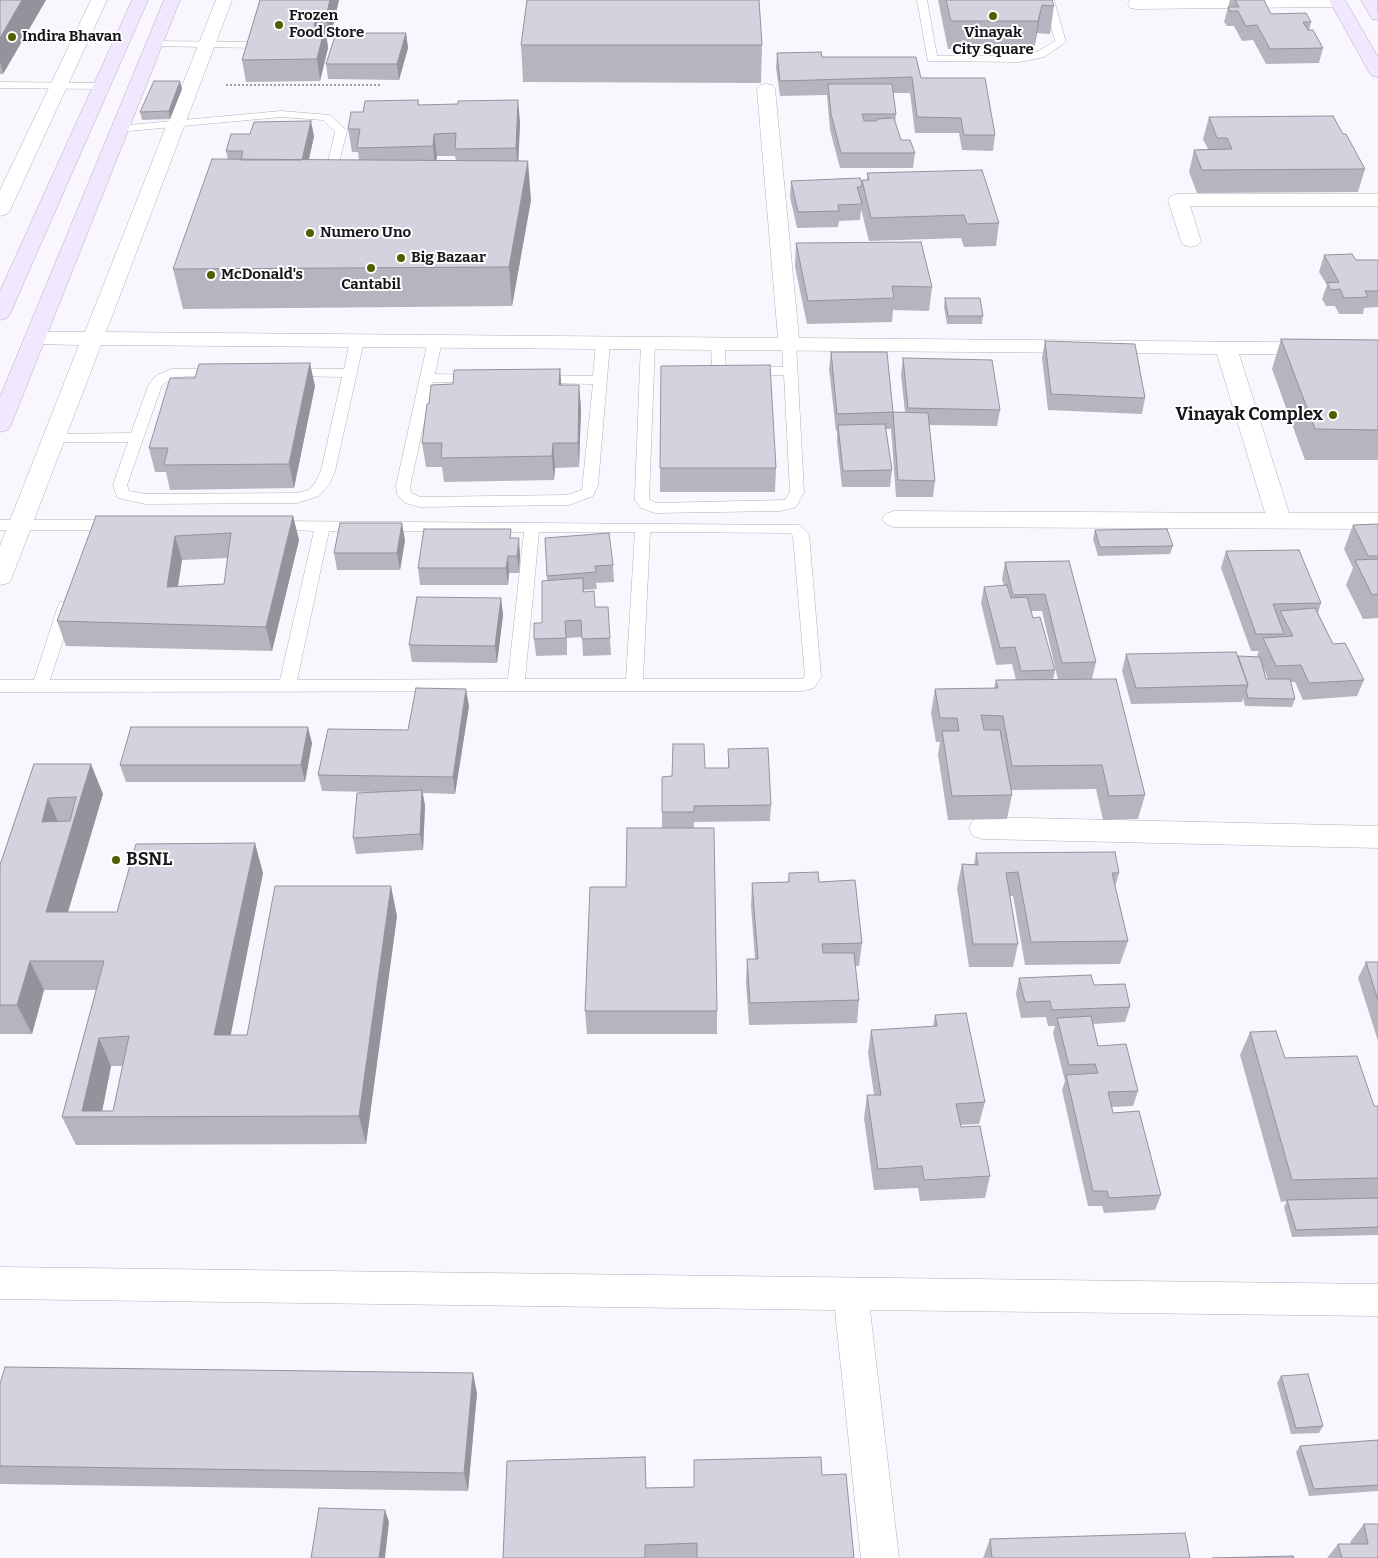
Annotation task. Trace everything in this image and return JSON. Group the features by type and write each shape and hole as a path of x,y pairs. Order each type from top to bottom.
{"main road":[{"path":"0,314 140,0"},
{"path":"0,425 118,129 172,0"},
{"path":"1369,0 1378,15"},
{"path":"1337,1 1378,72"}],"street":[{"path":"0,210 57,85 99,0"},
{"path":"0,577 10,525 53,438 209,45 224,0"},
{"path":"1136,4 1337,1"},
{"path":"766,89 789,344"},
{"path":"1191,240 1178,200 1378,200"},
{"path":"35,338 1378,349"},
{"path":"1226,348 1279,520"},
{"path":"894,519 1378,521"},
{"path":"983,828 1378,837"},
{"path":"0,1283 1378,1300"},
{"path":"851,1294 880,1558"}],"lane":[{"path":"922,0 932,60 1019,59 1040,55 1061,42 1049,0"},
{"path":"154,44 257,46"},
{"path":"0,85 103,86"},
{"path":"118,129 281,114 326,117 341,130 330,179"},
{"path":"232,372 182,371 162,378 156,384 120,485 122,494 132,498 297,498 314,493 322,485 328,471 357,341"},
{"path":"436,341 403,486 404,494 410,500 420,502 569,500 588,493 591,485 603,343"},
{"path":"648,343 642,500 646,505 655,508 780,506 791,504 797,492 789,344"},
{"path":"718,344 719,371"},
{"path":"647,371 665,371"},
{"path":"701,371 789,371"},
{"path":"271,372 350,373"},
{"path":"427,378 494,379"},
{"path":"523,379 600,380"},
{"path":"53,438 137,437"},
{"path":"10,525 133,526"},
{"path":"87,544 94,525"},
{"path":"0,686 634,686 808,684 813,677 801,534 799,530 789,527 253,526"},
{"path":"287,686 323,526"},
{"path":"516,686 532,527"},
{"path":"634,686 643,527"},
{"path":"40,686 71,592"}],"path":[{"path":"224,84 382,85"}],"building":[{"path":"0,0 22,0 0,38"},
{"path":"260,0 330,0 326,17 316,17 314,26 325,26 317,59 242,60"},
{"path":"527,0 759,0 762,45 521,45"},
{"path":"946,0 1052,0 1054,6 1042,5 1038,21 951,21"},
{"path":"1235,0 1264,0 1271,14 1306,13 1311,22 1303,22 1308,30 1313,30 1323,48 1270,49 1257,25 1246,26 1238,11 1230,11 1228,7 1239,7"},
{"path":"336,33 406,33 397,64 326,64"},
{"path":"821,52 822,57 916,57 921,78 985,78 995,135 964,135 961,118 917,117 912,77 780,81 777,53"},
{"path":"154,81 180,81 169,111 140,112"},
{"path":"828,84 892,84 896,114 862,114 864,121 894,118 901,140 910,140 915,153 841,153 831,114"},
{"path":"418,100 418,105 458,104 458,101 518,100 516,148 455,149 456,133 434,134 433,146 357,148 360,129 348,129 351,112 363,112 365,101"},
{"path":"1333,116 1343,134 1346,134 1365,169 1202,170 1194,150 1232,149 1227,138 1217,138 1209,117"},
{"path":"311,121 302,160 241,160 243,151 226,151 231,134 250,134 254,122"},
{"path":"212,159 528,161 509,267 173,269"},
{"path":"982,170 999,223 967,224 964,215 871,218 862,180 869,180 867,173"},
{"path":"860,178 861,187 857,187 862,204 838,205 839,211 798,212 791,181"},
{"path":"921,242 932,287 892,286 894,298 808,301 796,243"},
{"path":"1352,254 1356,260 1378,260 1378,291 1365,291 1368,297 1344,298 1340,289 1331,290 1327,283 1339,282 1324,255"},
{"path":"945,298 980,298 983,316 948,316"},
{"path":"1281,339 1378,340 1378,430 1315,429"},
{"path":"1045,341 1135,344 1145,398 1051,394"},
{"path":"831,352 887,352 893,412 837,414"},
{"path":"903,358 992,360 1000,410 908,408"},
{"path":"310,363 289,464 164,465 168,448 149,448 170,378 195,378 199,364"},
{"path":"770,365 776,468 660,468 661,366"},
{"path":"560,369 559,385 579,385 578,443 553,443 552,456 441,458 442,443 422,443 431,385 453,384 454,370"},
{"path":"893,412 928,413 935,481 898,480"},
{"path":"885,424 892,470 843,471 838,425"},
{"path":"96,516 293,516 266,627 57,621","holes":["231,533 224,584 167,587 175,536"]},
{"path":"340,523 402,523 397,553 334,553"},
{"path":"1378,524 1378,556 1368,556 1353,525"},
{"path":"424,529 511,529 510,538 519,538 517,556 508,556 506,568 418,568"},
{"path":"1167,529 1173,546 1100,547 1095,530"},
{"path":"609,533 613,565 595,566 596,572 547,576 545,538"},
{"path":"1299,550 1321,603 1273,604 1284,634 1256,634 1226,551"},
{"path":"1378,559 1378,594 1372,595 1355,560"},
{"path":"1069,561 1096,662 1062,663 1045,594 1013,595 1005,562"},
{"path":"583,578 583,592 594,591 595,607 608,607 610,638 582,639 581,620 565,621 566,638 534,639 534,623 542,623 542,581"},
{"path":"1007,585 1011,598 1027,597 1033,618 1040,617 1055,670 1021,671 1015,647 1000,648 984,587"},
{"path":"417,597 501,598 495,646 409,645"},
{"path":"1315,608 1333,644 1345,643 1364,680 1309,683 1301,665 1276,666 1263,638 1293,636 1280,611"},
{"path":"1236,652 1248,685 1136,688 1126,654"},
{"path":"1238,656 1260,657 1266,679 1290,679 1295,699 1248,698 1246,690 1248,685"},
{"path":"1116,679 1145,795 1109,796 1102,765 1012,766 1003,716 981,715 984,730 1000,730 1012,795 952,796 942,731 959,731 957,718 940,718 935,689 998,688 996,680"},
{"path":"416,688 466,689 453,777 318,775 328,729 408,730"},
{"path":"131,727 308,727 301,765 120,765"},
{"path":"673,744 704,744 705,768 729,768 728,749 768,748 771,805 694,806 694,812 662,812 662,777 672,776"},
{"path":"34,764 91,764 46,912 117,912 136,844 255,843 214,1035 247,1035 275,886 391,886 359,1116 62,1117 104,961 30,961 17,1005 0,1005 0,865","holes":["76,797 70,821 42,822 48,798","129,1036 113,1111 82,1111 99,1038"]},
{"path":"422,790 420,834 353,838 357,793"},
{"path":"627,828 714,828 717,1011 585,1011 590,887 626,887"},
{"path":"1115,852 1119,873 1112,873 1128,941 1031,942 1018,872 1006,873 1018,944 973,944 962,864 978,865 976,853"},
{"path":"818,872 819,882 855,880 862,943 822,944 823,953 854,953 859,1000 750,1003 747,959 758,959 752,883 789,882 789,873"},
{"path":"1366,962 1378,962 1378,1000"},
{"path":"1091,975 1094,985 1125,984 1130,1007 1052,1010 1050,1001 1025,1002 1019,978"},
{"path":"966,1013 985,1102 956,1104 961,1127 980,1126 990,1176 924,1180 922,1166 878,1169 867,1095 881,1095 871,1030 937,1026 935,1015"},
{"path":"1091,1016 1098,1046 1126,1044 1138,1091 1108,1092 1113,1113 1139,1111 1161,1195 1109,1198 1107,1191 1093,1191 1066,1075 1098,1073 1095,1064 1069,1065 1057,1018"},
{"path":"1276,1031 1285,1058 1357,1056 1374,1106 1378,1106 1378,1178 1292,1180 1250,1032"},
{"path":"1378,1198 1378,1227 1296,1230 1287,1200"},
{"path":"5,1367 473,1373 464,1473 0,1466 0,1384"},
{"path":"1308,1374 1323,1426 1296,1428 1281,1376"},
{"path":"1378,1440 1378,1485 1314,1489 1300,1446"},
{"path":"645,1457 646,1488 694,1487 694,1460 821,1457 822,1475 846,1474 854,1558 697,1558 697,1543 645,1545 645,1558 503,1558 507,1461"},
{"path":"319,1508 385,1510 379,1558 311,1558"},
{"path":"1364,1524 1378,1524 1378,1558 1342,1558 1338,1544 1368,1544"},
{"path":"1185,1533 1190,1558 992,1558 990,1539"},
{"path":"1293,1556 1294,1558 1212,1558"}],"place":[{"name":"Vinayak City Square","path":"993,16"},
{"name":"Frozen Food Store","path":"279,25"},
{"name":"Indira Bhavan","path":"12,37"},
{"name":"Numero Uno","path":"310,233"},
{"name":"Big Bazaar","path":"401,258"},
{"name":"Cantabil","path":"371,268"},
{"name":"McDonald's","path":"211,275"},
{"name":"Vinayak Complex","path":"1333,415"},
{"name":"BSNL","path":"116,860"}]}
